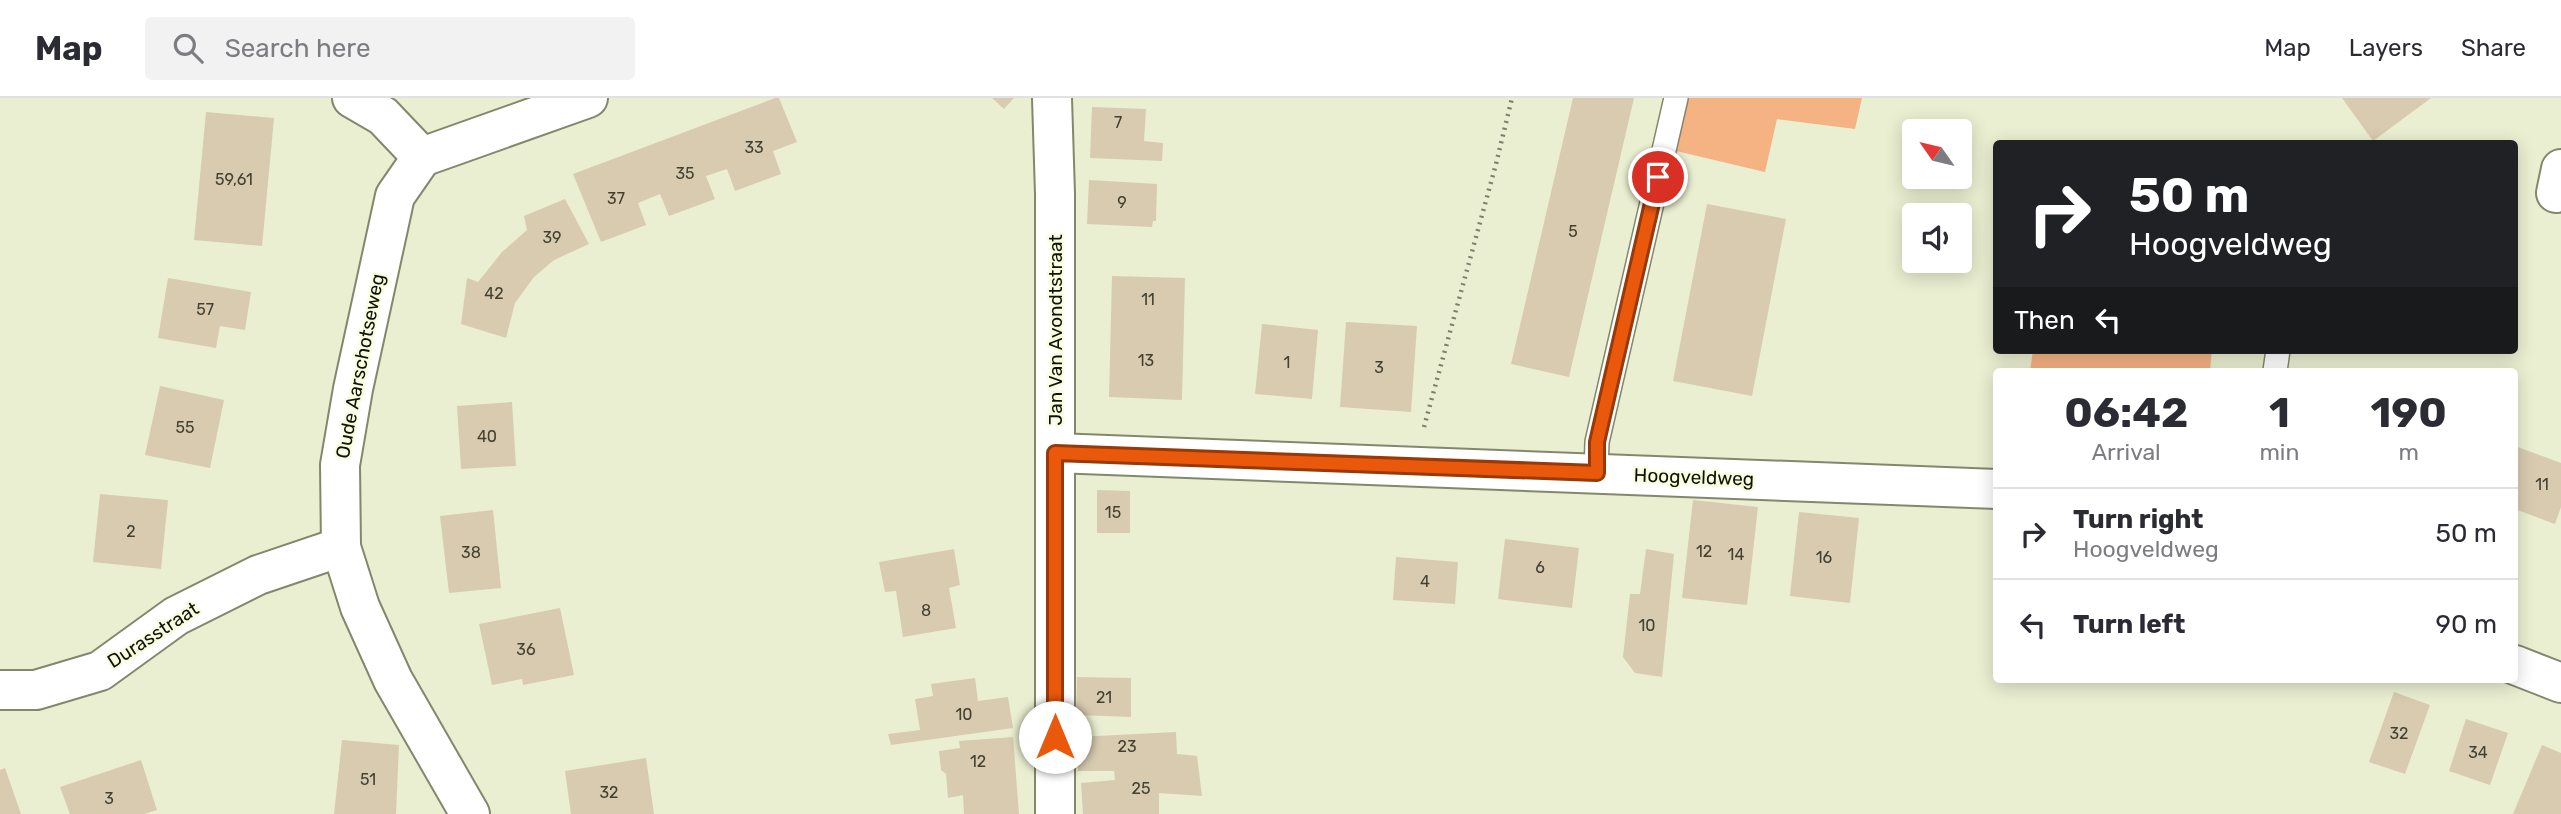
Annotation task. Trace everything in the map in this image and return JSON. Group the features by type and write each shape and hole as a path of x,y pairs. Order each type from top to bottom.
{"street":[{"path":"352,98 383,116 422,157 523,110 588,98"},
{"name":"Jan Van Avondtstraat","path":"1052,98 1055,194 1055,814"},
{"name":"Oude Aarschotseweg","path":"422,157 395,196 356,376 340,465 341,547 360,607 393,680 470,814"},
{"name":"Hoogveldweg","path":"1055,453 1993,489"},
{"name":"Durasstraat","path":"0,690 36,690 100,671 176,616 258,575 341,547"},
{"path":"2518,666 2561,683"}],"lane":[{"path":"1597,473 1597,442 1676,98"}],"path":[{"path":"1414,465 1496,164 1511,98"}],"shaded area":[{"path":"1688,98 1862,98 1855,129 1777,119 1765,172 1676,151"},
{"path":"2032,354 2212,354 2210,368 2030,368"}],"building":[{"path":"779,98 797,142 773,151 781,174 735,191 727,169 706,176 715,199 669,216 660,194 638,203 646,225 601,242 573,174"},
{"path":"992,98 1014,98 1004,109"},
{"path":"1573,98 1634,98 1569,377 1511,364"},
{"path":"2342,98 2431,98 2374,140"},
{"path":"1092,107 1146,109 1144,141 1163,143 1162,161 1090,158"},
{"path":"206,112 274,118 262,246 194,240"},
{"path":"1089,180 1157,184 1156,221 1153,221 1152,227 1087,224"},
{"path":"565,199 589,244 554,260 534,277 515,303 506,338 461,324 467,278 478,282 502,252 527,230 524,216"},
{"path":"1707,204 1786,219 1752,396 1673,381"},
{"path":"1112,276 1185,278 1182,400 1109,397"},
{"path":"168,278 251,292 245,330 220,326 216,348 158,338"},
{"path":"1346,322 1417,326 1411,412 1340,407"},
{"path":"1262,324 1318,330 1312,399 1255,394"},
{"path":"160,386 224,400 210,468 145,455"},
{"path":"512,402 516,466 461,469 457,406"},
{"path":"2518,447 2561,463 2561,507 2555,524 2518,510"},
{"path":"1097,490 1130,491 1130,533 1097,533"},
{"path":"100,494 168,500 161,569 93,562"},
{"path":"1693,500 1758,507 1747,605 1682,598"},
{"path":"493,510 501,588 449,593 440,516"},
{"path":"1799,512 1859,518 1850,603 1790,596"},
{"path":"1505,539 1579,548 1572,608 1498,599"},
{"path":"954,549 960,585 949,588 956,628 903,637 896,591 885,592 879,562"},
{"path":"1646,549 1674,554 1662,677 1635,673 1623,657 1630,594 1640,594"},
{"path":"1396,557 1458,562 1455,604 1393,600"},
{"path":"560,608 574,675 523,685 522,679 492,685 479,624"},
{"path":"1077,677 1131,678 1131,717 1076,715"},
{"path":"975,678 978,701 1008,697 1013,728 891,745 888,734 920,730 915,699 933,696 931,684"},
{"path":"2394,692 2430,705 2405,774 2369,762"},
{"path":"2466,719 2508,733 2490,785 2449,771"},
{"path":"1176,732 1177,754 1197,756 1202,796 1159,793 1159,814 1083,814 1081,783 1115,780 1114,771 1078,771 1077,737"},
{"path":"1013,737 1019,814 964,814 963,795 948,798 946,774 941,770 939,751 960,748 959,741"},
{"path":"342,740 399,745 396,814 334,814"},
{"path":"2542,745 2561,753 2561,814 2513,814"},
{"path":"646,758 654,814 571,814 565,771"},
{"path":"141,760 157,810 144,814 70,814 60,787"},
{"path":"5,768 21,814 0,814 0,770"}],"route":[{"path":"1055,737 1055,453 1597,473 1597,442 1658,177"}]}
